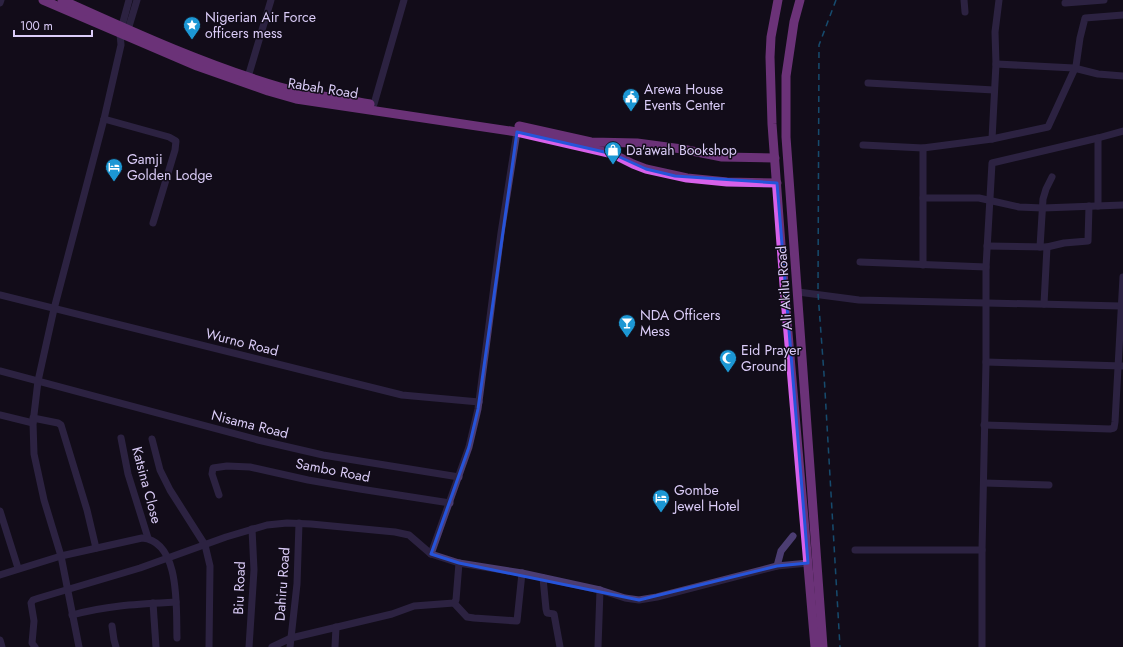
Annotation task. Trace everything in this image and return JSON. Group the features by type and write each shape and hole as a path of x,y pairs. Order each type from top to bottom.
{"main road":[{"name":"Rabah Road","path":"43,0 125,28 226,77 280,95 296,99 517,132 613,154 646,169 687,178 727,182 777,184"},
{"name":"Rabah Road","path":"62,0 207,62 248,77 297,91 518,126 591,142 637,143 682,149 722,158 775,158"},
{"name":"Ali Akilu Road","path":"778,0 772,31 770,83 815,647"},
{"name":"Ali Akilu Road","path":"800,0 789,50 785,100 787,145 824,647"}],"street":[{"path":"78,647 61,556 44,500 34,454 33,421 38,381 54,309 104,119 130,0"},
{"path":"125,28 137,0"},
{"path":"248,77 272,0"},
{"path":"374,104 404,0"},
{"path":"964,0 965,12"},
{"path":"992,139 996,64 995,32 999,0"},
{"path":"1066,3 1104,0"},
{"path":"863,145 923,148 992,139 1048,127 1076,66 1084,19 1086,17 1123,15"},
{"path":"996,64 1074,68 1098,74 1123,76"},
{"path":"868,82 994,90"},
{"path":"104,119 172,138 176,141 175,150 153,223"},
{"path":"982,647 986,267 992,163 1123,131"},
{"path":"431,554 469,447 479,402 501,233 517,132"},
{"path":"1098,138 1098,206"},
{"path":"923,148 923,265"},
{"path":"1044,304 1043,199 1052,177"},
{"path":"924,198 979,198 1019,207 1043,208 1123,204"},
{"path":"987,246 1043,247 1088,241 1089,206"},
{"path":"860,262 986,267"},
{"path":"984,425 1114,428 1120,366 1123,277"},
{"path":"798,292 859,300 1121,306"},
{"name":"Wurno Road","path":"0,294 54,309 402,395 479,402"},
{"path":"986,362 1120,366"},
{"name":"Nisama Road","path":"0,371 258,440 323,455 459,477"},
{"path":"0,415 33,421 58,423 61,425 87,510 96,548"},
{"name":"Katsina Close","path":"121,438 128,474 148,538"},
{"path":"152,439 160,470 181,508 205,545 210,566 209,647"},
{"name":"Sambo Road","path":"219,495 212,470 213,468 227,466 250,467 308,480 450,503"},
{"path":"984,483 1049,485"},
{"path":"0,511 18,568"},
{"path":"35,647 32,643 34,621 31,603 33,600 140,568 168,557 267,525 287,523 342,526 395,532 409,535 431,554 459,563 543,578 639,600 657,597 777,566 808,563"},
{"name":"Dahiru Road","path":"290,647 296,584 299,524"},
{"name":"Biu Road","path":"249,647 254,570 252,529"},
{"path":"777,566 781,551 793,536"},
{"path":"0,575 18,568 61,556 142,538 148,538 161,546 168,557 172,571 176,602 177,638"},
{"path":"855,550 982,550"},
{"path":"454,603 456,600 459,563"},
{"path":"272,647 291,638 392,614 414,606 454,603 467,616 474,618 517,621 522,574"},
{"path":"543,578 546,609 547,613 554,614 560,647"},
{"path":"598,647 600,590"},
{"path":"72,615 106,607 176,602"},
{"path":"153,603 156,647"},
{"path":"112,626 116,647"},
{"path":"335,647 336,627"},
{"path":"0,640 2,647"}],"highlighted area":[{"path":"517,132 613,154 646,169 675,176 777,183 808,563 777,566 639,600 459,563 431,554 469,447 478,409"}],"railway":[{"path":"836,0 819,45 818,293 840,647"}],"place":[{"name":"Nigerian Air Force officers mess","path":"192,40"},
{"name":"Arewa House Events Center","path":"631,112"},
{"name":"Da'awah Bookshop","path":"613,165"},
{"name":"Gamji Golden Lodge","path":"114,182"},
{"name":"NDA Officers Mess","path":"627,338"},
{"name":"Eid Prayer Ground","path":"728,373"},
{"name":"Gombe Jewel Hotel","path":"661,513"}]}
